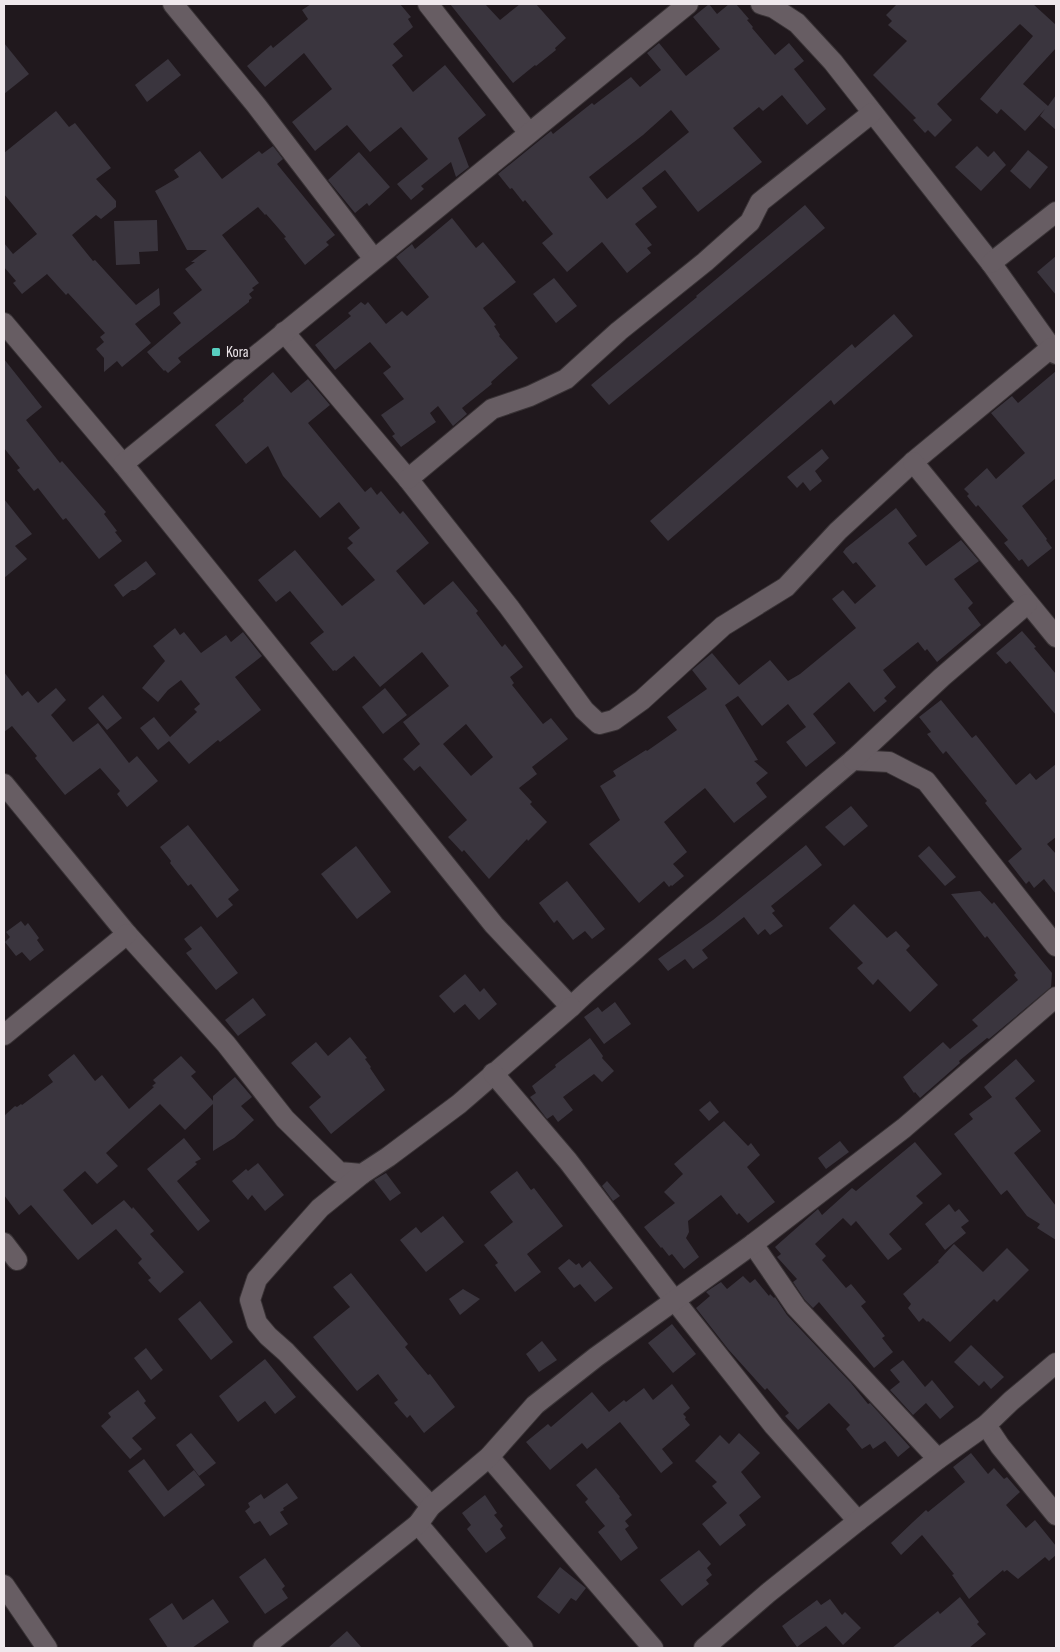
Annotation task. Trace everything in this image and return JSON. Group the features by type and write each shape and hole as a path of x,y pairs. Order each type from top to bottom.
{"street":[{"path":"173,4 256,105 374,259"},
{"path":"428,4 528,133"},
{"path":"123,464 688,4"},
{"path":"284,332 408,479 509,607 584,710 599,724 614,720 642,700 723,626 786,587 838,532 913,462 1054,351 991,264 833,62 797,23 774,8 761,4"},
{"path":"408,479 492,409 530,396 566,379 619,331 705,262 750,222 760,202 872,113"},
{"path":"991,264 1056,212"},
{"path":"4,325 123,464 494,925 571,1007"},
{"path":"913,462 1056,637"},
{"path":"431,1506 257,1323 250,1300 257,1280 320,1208 362,1174 423,1132 459,1104 707,885 853,760 942,677 1028,604"},
{"path":"853,760 889,762 926,781 1056,946"},
{"path":"4,784 128,934 226,1044 285,1119 339,1172 362,1174"},
{"path":"4,1035 128,934"},
{"path":"263,1648 418,1524 431,1506 489,1457 535,1405 639,1325 753,1244 904,1128 1056,997"},
{"path":"493,1073 568,1161 774,1426 858,1521"},
{"path":"4,1243 17,1260"},
{"path":"753,1244 796,1307 938,1459"},
{"path":"704,1648 768,1593 858,1521 938,1459 986,1425 1056,1363"},
{"path":"986,1425 1000,1446 1056,1515"},
{"path":"489,1457 653,1648"},
{"path":"418,1524 523,1648"},
{"path":"4,1585 47,1648"}],"building":[{"path":"311,4 400,4 411,17 408,19 413,27 393,44 403,56 392,65 413,92 445,65 486,115 458,138 469,167 456,177 451,162 421,186 424,189 411,200 397,184 428,159 401,127 370,152 347,125 315,151 292,122 332,89 304,53 265,87 247,66 271,45 273,48 308,19 302,10"},
{"path":"450,4 485,4 500,20 520,4 536,4 566,38 555,48 556,50 513,83"},
{"path":"709,4 717,14 729,4 736,4 749,19 747,20 752,28 775,55 789,43 804,61 794,69 826,109 807,125 782,95 763,111 759,107 733,128 762,162 698,212 665,170 642,188 657,207 635,224 652,245 647,248 651,253 627,273 602,242 567,272 542,243 553,234 525,200 523,202 498,174 551,131 553,134 592,103 594,105 631,77 640,87 661,70 647,53 659,43 686,76 720,49 693,17","holes":["671,110 689,132 607,199 589,177 643,135"]},
{"path":"897,4 1033,4 1056,25 1056,48 1023,84 1048,106 1056,95 1056,130 1040,116 1045,109 1025,131 1001,109 997,114 980,99 1033,36 1020,24 937,104 952,120 935,137 928,130 925,133 913,120 916,118 873,75 907,41 888,25 892,21 886,15"},
{"path":"4,43 29,74 4,94"},
{"path":"168,59 181,75 147,102 135,85"},
{"path":"56,111 69,127 75,123 111,168 96,179 116,201 116,207 101,219 96,215 72,235 93,261 95,260 136,305 159,288 160,305 135,324 151,343 122,367 117,361 104,372 104,358 96,349 104,342 100,337 105,333 68,293 66,295 47,274 22,294 13,283 16,281 4,267 4,243 13,254 37,234 4,194 4,153"},
{"path":"273,146 283,159 277,164 335,235 326,242 329,245 305,265 284,238 286,237 258,207 222,235 259,283 252,288 254,290 249,294 252,298 249,302 178,358 181,362 168,373 147,352 181,323 173,313 202,290 185,269 207,250 187,250 155,191 179,177 174,170 200,151 222,179 259,151 262,154"},
{"path":"977,146 988,157 994,151 1006,165 981,191 955,167"},
{"path":"1028,150 1048,167 1030,189 1010,171"},
{"path":"359,152 390,187 369,206 367,203 355,213 328,180"},
{"path":"805,205 825,228 609,405 591,385"},
{"path":"452,218 476,248 483,242 516,282 483,308 496,325 494,326 499,336 518,358 491,382 492,384 462,408 467,414 453,426 438,406 430,413 436,422 401,447 392,436 395,434 381,415 404,399 383,373 391,367 370,342 335,370 315,345 351,316 348,313 361,302 365,305 368,302 386,324 402,311 407,316 429,297 396,257 412,244 415,249"},
{"path":"157,220 158,251 139,252 140,264 116,265 114,221"},
{"path":"1056,256 1056,295 1037,272"},
{"path":"554,278 577,306 556,323 533,294"},
{"path":"894,314 913,336 834,405 831,400 668,541 650,521 852,344 855,348"},
{"path":"4,359 42,407 26,420 60,463 62,461 106,512 104,514 122,541 99,559 66,518 63,520 38,488 34,491 17,470 20,468 4,448"},
{"path":"1056,371 1056,478 1022,506 1052,548 1028,567 1022,559 1019,561 1004,543 1008,540 978,505 976,507 964,489 987,468 996,479 1025,453 991,413 1012,396 1018,403"},
{"path":"273,372 291,393 308,379 330,405 308,423 365,492 371,487 377,495 381,491 400,514 403,511 429,543 396,571 424,605 453,581 478,611 476,613 502,647 505,644 523,667 510,677 514,683 512,685 543,724 551,718 568,739 532,767 537,774 519,788 532,802 530,804 547,822 528,841 527,839 489,879 464,850 462,852 448,837 467,820 420,766 414,771 403,759 420,744 403,722 449,686 422,652 380,687 354,656 336,671 333,671 310,643 324,632 290,591 276,602 258,580 295,550 342,606 375,580 347,548 353,543 348,538 360,528 339,502 320,518 283,476 268,446 246,464 215,425 244,401 243,399","holes":["466,724 493,757 471,776 443,744"]},
{"path":"822,449 829,458 815,471 822,481 810,491 803,482 797,488 787,477"},
{"path":"4,499 32,534 15,546 27,559 4,578"},
{"path":"896,508 917,536 908,543 926,566 961,540 979,561 954,579 973,603 968,608 981,625 937,662 927,649 925,651 918,642 883,670 896,687 884,698 887,701 874,712 849,682 813,714 836,743 806,767 786,742 806,727 788,704 762,726 738,696 725,705 758,760 754,761 768,773 756,783 767,797 734,823 705,788 689,801 664,822 687,852 673,864 684,876 669,887 664,881 639,903 589,844 620,820 600,786 616,776 613,771 677,730 667,717 707,689 692,670 712,653 739,685 770,660 788,681 800,674 856,628 832,599 843,590 855,604 876,586 856,562 853,564 843,552"},
{"path":"146,561 156,574 123,597 114,585"},
{"path":"175,628 180,635 184,632 201,653 226,635 231,642 243,632 262,656 235,677 261,710 220,742 218,740 189,764 169,741 158,750 140,728 154,717 170,737 197,712 194,709 200,704 181,680 168,690 158,702 142,688 165,661 153,646"},
{"path":"1022,631 1056,674 1056,715 1010,661 1006,664 996,653"},
{"path":"4,672 22,696 28,691 38,703 56,688 66,700 51,715 73,742 98,723 129,763 137,756 158,781 127,807 117,794 120,791 100,768 65,795 35,758 37,756 12,726 4,732"},
{"path":"385,688 407,715 383,734 362,707"},
{"path":"103,695 122,718 107,730 88,708"},
{"path":"941,700 972,738 976,735 1016,785 1030,773 1036,780 1056,764 1056,837 1047,844 1056,854 1056,894 1044,879 1034,888 1029,881 1026,884 1008,861 1022,849 985,803 987,801 946,751 943,754 927,734 931,732 919,717"},
{"path":"851,806 868,826 844,846 825,827"},
{"path":"188,825 239,890 228,899 233,905 217,918 191,884 188,886 160,847"},
{"path":"806,845 822,865 771,906 775,911 772,913 783,926 770,935 765,929 758,935 744,917 702,950 708,958 693,969 685,959 668,971 658,959 713,920"},
{"path":"356,846 391,892 357,919 321,874"},
{"path":"929,846 956,877 945,886 918,856"},
{"path":"567,881 605,929 592,939 585,931 573,940 557,920 554,923 539,903"},
{"path":"980,891 992,904 994,902 1052,973 1051,987 989,1039 987,1038 959,1061 960,1063 920,1098 914,1093 903,1077 943,1042 950,1049 978,1026 972,1020 1018,980 1014,975 1016,973 987,936 985,938 951,894"},
{"path":"854,904 887,938 896,931 910,946 906,950 938,985 910,1012 878,979 873,985 857,968 863,963 829,928"},
{"path":"21,921 25,926 28,923 39,938 37,940 44,950 30,961 22,952 16,956 5,942 10,937 6,932"},
{"path":"201,926 238,973 216,990 186,953 192,949 184,939"},
{"path":"465,974 480,992 484,988 497,1004 479,1020 465,1004 454,1013 439,996"},
{"path":"253,998 266,1015 238,1036 225,1020"},
{"path":"615,1002 631,1024 604,1044 584,1017 598,1007 602,1012"},
{"path":"350,1037 367,1058 365,1059 370,1068 385,1090 331,1134 309,1107 321,1097 291,1063 316,1042 328,1056"},
{"path":"590,1038 603,1056 602,1058 614,1071 602,1082 594,1074 563,1097 573,1110 558,1122 553,1115 547,1119 530,1097 536,1093 532,1086 556,1067 555,1065"},
{"path":"74,1054 95,1081 102,1075 129,1109 154,1087 152,1086 156,1083 153,1080 181,1056 196,1072 191,1076 213,1101 213,1096 235,1077 252,1097 241,1106 254,1120 234,1138 213,1151 213,1104 185,1130 160,1104 106,1153 118,1166 97,1184 85,1171 63,1190 92,1225 124,1200 132,1209 133,1207 154,1231 150,1234 184,1272 160,1293 148,1280 151,1278 138,1263 142,1259 116,1229 78,1260 31,1205 19,1215 4,1195 4,1116 15,1106 22,1105 53,1082 48,1075"},
{"path":"1016,1059 1035,1081 1015,1098 1041,1131 1014,1153 1056,1206 1056,1240 1037,1228 1040,1224 1027,1216 1007,1190 1001,1195 954,1134 973,1119 969,1114 992,1097 984,1087"},
{"path":"710,1101 719,1112 709,1121 699,1110"},
{"path":"724,1121 748,1146 751,1143 760,1155 747,1167 775,1202 748,1223 739,1213 737,1215 721,1195 688,1221 689,1232 686,1238 699,1257 684,1269 672,1254 669,1256 661,1248 644,1227 675,1203 664,1192 683,1174 674,1164"},
{"path":"184,1138 201,1159 195,1162 197,1164 177,1181 210,1221 198,1231 147,1169"},
{"path":"840,1141 849,1152 826,1169 818,1158"},
{"path":"915,1142 942,1174 916,1196 923,1203 889,1234 902,1249 888,1260 856,1221 851,1226 843,1218 815,1244 826,1256 822,1260 846,1288 851,1284 866,1302 861,1306 885,1336 882,1338 893,1352 874,1368 819,1302 813,1308 805,1300 793,1282 797,1279 777,1257 781,1254 775,1247 818,1209 822,1215 852,1188 856,1191"},
{"path":"258,1163 284,1195 265,1211 252,1195 248,1200 232,1181 246,1169 248,1171"},
{"path":"517,1171 531,1190 534,1188 563,1226 527,1254 541,1272 515,1292 495,1265 498,1263 484,1245 513,1222 490,1192"},
{"path":"386,1173 401,1193 390,1201 374,1180"},
{"path":"607,1181 620,1196 613,1201 602,1186"},
{"path":"949,1204 955,1212 959,1209 969,1221 961,1227 966,1233 945,1250 925,1224"},
{"path":"443,1216 464,1242 426,1272 400,1240 416,1227 421,1233"},
{"path":"954,1244 983,1272 1007,1248 1029,1270 997,1302 994,1299 950,1342 928,1321 923,1318 919,1322 908,1308 911,1304 903,1294 939,1262"},
{"path":"569,1259 576,1265 579,1263 582,1268 590,1261 613,1288 595,1302 580,1284 574,1288 558,1268"},
{"path":"351,1273 408,1344 405,1347 428,1375 430,1374 455,1407 424,1433 410,1415 407,1418 394,1403 398,1400 378,1374 357,1391 313,1337 350,1307 333,1287"},
{"path":"743,1276 750,1283 755,1279 769,1296 770,1294 775,1297 787,1315 910,1447 898,1457 885,1441 873,1449 870,1444 862,1449 846,1429 850,1425 829,1403 798,1430 785,1416 789,1413 767,1388 765,1390 728,1349 696,1308 710,1296 706,1292 721,1282 727,1289"},
{"path":"463,1289 480,1299 460,1315 449,1299"},
{"path":"200,1301 233,1342 211,1360 178,1319"},
{"path":"672,1324 696,1354 673,1373 648,1343"},
{"path":"542,1341 557,1360 539,1372 526,1354"},
{"path":"971,1345 1004,1377 991,1389 984,1381 979,1386 954,1362"},
{"path":"146,1348 163,1370 151,1380 134,1358"},
{"path":"265,1359 296,1397 275,1414 265,1401 238,1422 219,1396"},
{"path":"903,1360 925,1387 932,1380 954,1407 940,1419 926,1403 913,1415 890,1390 900,1382 890,1370"},
{"path":"672,1384 690,1408 683,1414 690,1425 662,1449 673,1463 661,1473 620,1422 587,1449 582,1443 550,1470 526,1442 548,1424 551,1427 592,1392 609,1412 644,1388 653,1400"},
{"path":"138,1390 146,1401 144,1403 156,1418 132,1438 142,1449 130,1459 101,1426 111,1417 108,1413"},
{"path":"191,1433 216,1463 199,1476 176,1445"},
{"path":"739,1433 760,1453 741,1472 761,1497 739,1515 746,1525 720,1546 702,1524 727,1503 712,1486 717,1482 695,1461 720,1435 729,1444"},
{"path":"971,1453 988,1474 994,1468 1004,1479 1007,1477 1020,1492 1006,1505 1026,1528 1035,1520 1056,1546 1056,1555 1049,1561 1045,1557 1018,1579 1007,1570 1004,1572 1003,1570 969,1599 952,1575 954,1574 922,1535 901,1555 891,1543 926,1510 928,1512 965,1482 953,1467"},
{"path":"144,1459 168,1491 194,1470 205,1485 164,1517 128,1471"},
{"path":"596,1468 632,1515 625,1521 629,1526 625,1529 638,1548 621,1561 598,1532 605,1526 585,1502 588,1499 576,1485"},
{"path":"287,1483 298,1498 280,1512 288,1524 270,1536 260,1521 254,1524 245,1511 250,1507 248,1503 261,1494 264,1499"},
{"path":"485,1495 497,1513 494,1515 503,1526 500,1529 506,1538 486,1553 467,1529 471,1525 462,1513"},
{"path":"699,1550 711,1564 707,1568 712,1575 706,1580 709,1584 682,1606 660,1580"},
{"path":"265,1558 285,1586 282,1589 288,1598 265,1614 239,1577"},
{"path":"560,1567 586,1588 576,1601 571,1598 559,1614 537,1597"},
{"path":"960,1597 979,1622 977,1624 986,1634 969,1648 892,1648 938,1611 940,1614"},
{"path":"213,1599 229,1622 192,1648 168,1648 149,1619 172,1603 183,1620"},
{"path":"830,1599 842,1615 845,1612 861,1628 843,1645 826,1626 797,1647 782,1626 817,1600 821,1605"},
{"path":"347,1631 362,1648 328,1648"}],"place":[{"name":"Kora","path":"216,352"}]}
